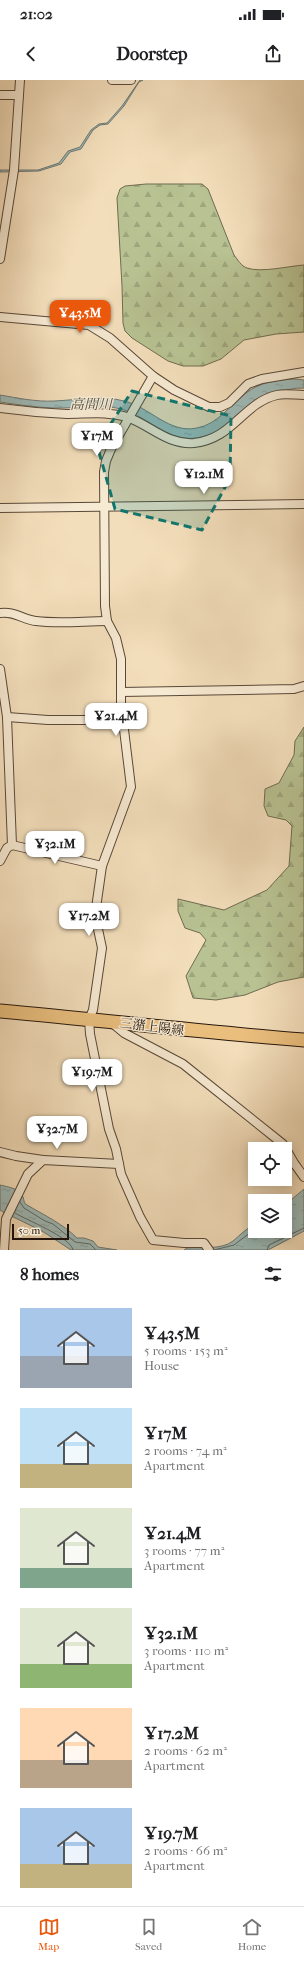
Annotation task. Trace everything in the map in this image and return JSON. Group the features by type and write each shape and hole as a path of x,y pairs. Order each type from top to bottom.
{"main road":[{"name":"三潴上陽線","path":"0,1011 109,1021 193,1031 304,1040"}],"street":[{"path":"0,259 14,172 20,80"},
{"path":"112,80 131,80"},
{"path":"0,95 19,95"},
{"path":"0,317 90,325 110,338 153,376 174,390 209,407 220,407 229,403 248,384 262,379 304,372"},
{"path":"153,376 106,461 104,472 105,606 108,621 116,638 121,659 121,692 131,787 102,866 95,915 102,948 93,1010 89,1019 90,1034 108,1121 121,1174 137,1210 153,1240 204,1243 207,1248"},
{"path":"0,408 31,413 112,413 130,416 160,435 176,442 194,443 220,435 231,428 256,405 266,399 276,395 304,395"},
{"path":"0,508 304,504"},
{"path":"0,613 7,612 21,615 34,621 108,621"},
{"path":"0,669 7,717 12,845"},
{"path":"121,692 294,689 304,686"},
{"path":"7,717 48,720 124,720"},
{"path":"0,861 7,848 12,845 102,866"},
{"path":"109,1021 124,1033 183,1064 283,1144 304,1177"},
{"path":"0,1152 43,1160 119,1164"},
{"path":"4,1250 6,1219 28,1174 43,1160"}],"highlighted area":[{"path":"132,391 231,416 230,478 202,530 115,509 97,445"}],"green space":[{"path":"146,184 202,184 208,189 234,255 245,267 260,270 304,265 304,332 276,334 244,340 221,359 203,366 183,366 168,361 132,338 125,331 123,323 117,198 120,189 125,186"},
{"path":"304,727 304,977 278,982 245,995 216,1000 193,998 186,976 206,940 200,933 185,928 178,911 178,899 224,910 267,890 289,866 292,826 286,820 268,816 264,806 265,789 279,783 294,755 295,741"}],"water":[{"path":"140,80 143,80 139,82 124,106 108,124 100,125 93,130 81,149 70,152 61,164 39,171 0,172 0,170 38,170 59,163 68,151 80,147 91,130 99,124 107,123 122,106"},
{"name":"高間川","path":"295,379 304,380 304,388 289,389 276,394 216,432 202,437 190,438 170,434 121,409 99,406 52,408 0,402 0,395 40,401 99,398 116,399 133,404 168,424 187,429 197,428 211,423 246,393 257,386 275,381"},
{"path":"0,1185 13,1188 19,1192 26,1204 60,1224 77,1238 84,1238 93,1241 98,1247 117,1250 71,1250 42,1231 0,1210"},
{"path":"304,1189 304,1231 292,1237 292,1199"},
{"path":"248,1229 248,1238 291,1238 268,1250 184,1250 187,1248 211,1248 223,1246 233,1241"}]}
